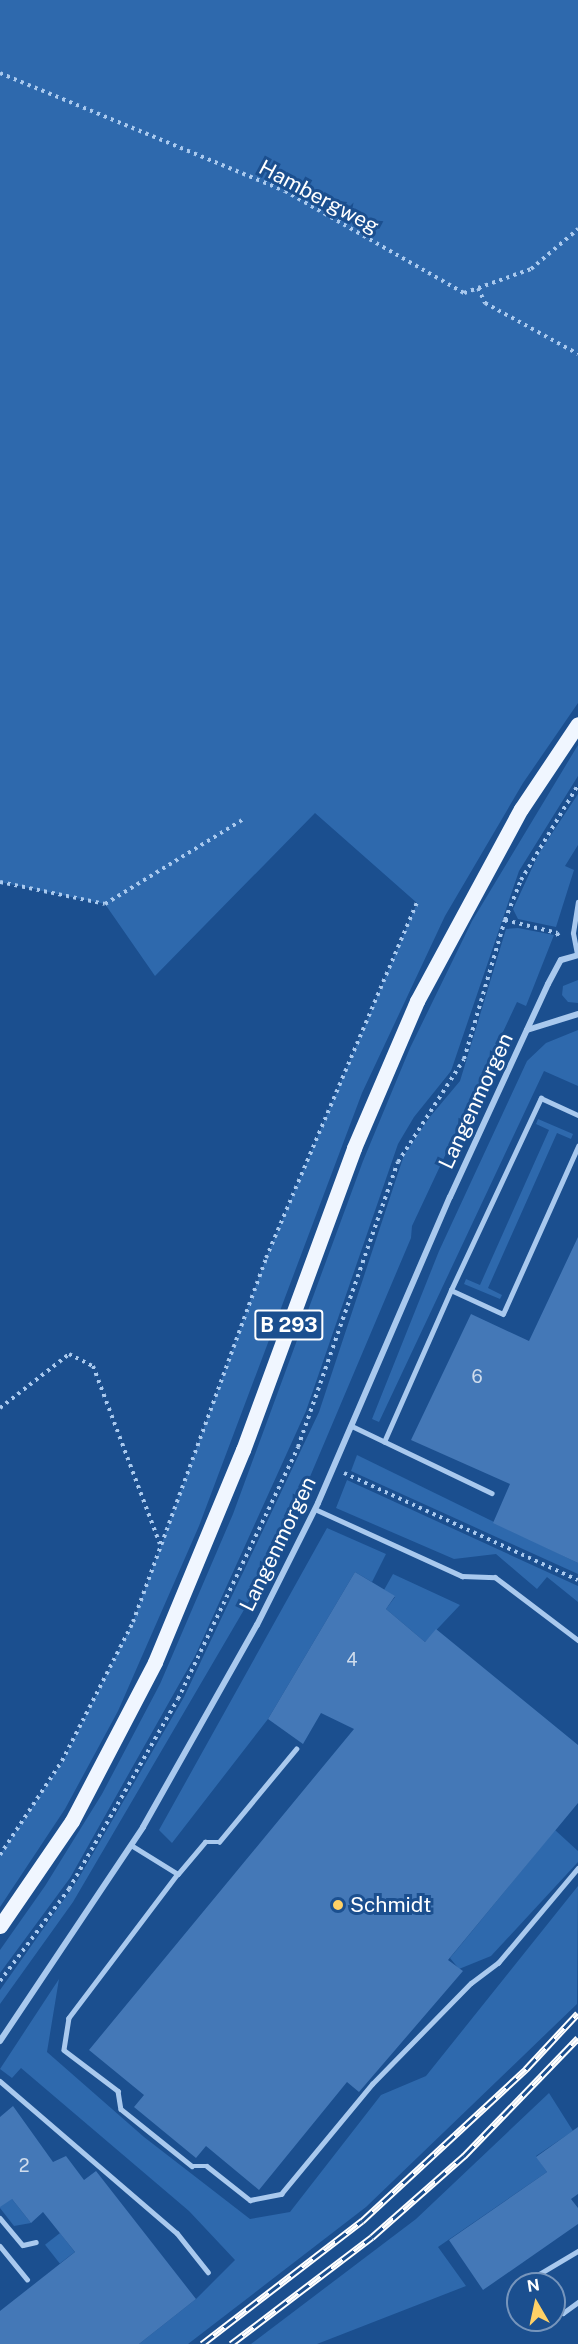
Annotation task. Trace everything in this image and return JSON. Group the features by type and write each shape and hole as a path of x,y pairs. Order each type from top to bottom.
{"main road":[{"name":"B 293","path":"0,1926 72,1821 155,1662 243,1450 354,1148 417,1001 515,819 578,724"}],"street":[{"path":"568,955 578,954"},
{"name":"Langenmorgen","path":"0,2041 131,1845 257,1625 315,1509 450,1197 527,1030 556,968 568,955"},
{"name":"Langenmorgen","path":"527,1030 578,1014"}],"lane":[{"path":"578,902 573,933 578,954"},
{"path":"384,1442 541,1098 578,1115"},
{"path":"452,1290 502,1314 578,1146"},
{"path":"352,1426 492,1492"},
{"path":"315,1509 462,1576 495,1577 578,1640"},
{"path":"296,1749 219,1842 205,1842 178,1874 69,2018 64,2050 118,2091 121,2109 192,2166 207,2166 250,2200 281,2194 372,2084 471,1983 498,1963 578,1868"},
{"path":"131,1845 178,1874"},
{"path":"0,2081 177,2233 208,2272"},
{"path":"0,2217 23,2245 36,2242"},
{"path":"0,2246 27,2279"},
{"path":"543,2272 578,2251"}],"path":[{"name":"Hambergweg","path":"0,73 285,191 464,293 531,269 578,229"},
{"path":"478,288 485,303 578,354"},
{"path":"0,1981 69,1888 178,1699 204,1647 298,1447 398,1162 464,1059 505,920 543,839 578,785"},
{"path":"0,882 105,904 242,820"},
{"path":"0,1855 63,1761 133,1622 279,1226 417,903"},
{"path":"505,920 557,933 568,955"},
{"path":"0,1408 69,1354 93,1366 161,1546"},
{"path":"333,1468 578,1580"}],"shaded area":[{"path":"0,0 578,0 578,703 523,783 445,916 362,1093 199,1526 118,1711 65,1809 0,1907 0,1855 63,1761 133,1622 266,1258 417,903 315,813 155,976 105,904 0,882"},
{"path":"578,745 578,776 519,871 451,1071 414,1117 398,1144 306,1411 195,1656 70,1878 0,1973 0,1950 45,1886 102,1794 160,1684 233,1514 363,1161 410,1048 472,921"},
{"path":"578,794 578,845 565,866 574,870 556,927 518,919 513,909 539,853"},
{"path":"518,928 554,935 526,1006 517,1002 412,1226 411,1238 279,1550 73,1902 0,2004 0,1990 77,1881 184,1697 319,1412 404,1155 429,1118 460,1081 506,929"},
{"path":"578,980 578,1003 568,1002 562,995 563,986"},
{"path":"578,1030 578,1086 544,1071 379,1422 372,1419 439,1251 527,1061 546,1043"},
{"path":"538,1119 573,1134 571,1139 557,1133 488,1288 502,1295 500,1299 464,1284 466,1279 480,1285 549,1130 536,1124"},
{"path":"357,1455 578,1563 578,1574 351,1471"},
{"path":"347,1480 578,1586 578,1602 547,1577 537,1589 496,1554 454,1559 336,1508"},
{"path":"327,1528 386,1554 372,1582 355,1572 268,1719 172,1843 159,1830"},
{"path":"393,1574 460,1605 425,1642 386,1609 395,1597 384,1590"},
{"path":"555,1830 578,1851 578,1862 491,1956 459,1969 450,1958"},
{"path":"578,1886 577,2004 366,2207 188,2344 139,2344 196,2299 235,2260 189,2211 21,2068 12,2078 0,2069 59,1979 47,2052 144,2137 250,2219 290,2212 381,2095 426,2076"},
{"path":"549,2093 573,2131 536,2156 547,2172 438,2247 466,2286 317,2344 251,2344 416,2219"},
{"path":"0,2197 12,2199 31,2223 14,2226 0,2208"},
{"path":"60,2233 75,2252 60,2264 45,2245"}],"building":[{"path":"578,1237 578,1563 493,1523 510,1484 411,1440 471,1314 529,1341"},
{"path":"355,1572 395,1596 386,1609 425,1642 436,1629 578,1745 578,1803 448,1960 463,1971 359,2092 347,2082 259,2190 206,2146 196,2158 134,2107 144,2095 89,2050 354,1729 321,1713 303,1744 268,1719"},
{"path":"13,2106 53,2162 66,2156 84,2180 96,2171 196,2299 139,2344 0,2344 0,2311 75,2252 43,2212 31,2223 12,2199 0,2207 0,2117"},
{"path":"578,2127 578,2194 571,2199 578,2208 578,2224 483,2290 449,2240 547,2172 536,2157"}],"railway":[{"path":"202,2344 362,2221 526,2069 578,2013"},
{"path":"231,2344 372,2237 464,2156 578,2038"}],"place":[{"name":"Schmidt","path":"338,1905"}]}
